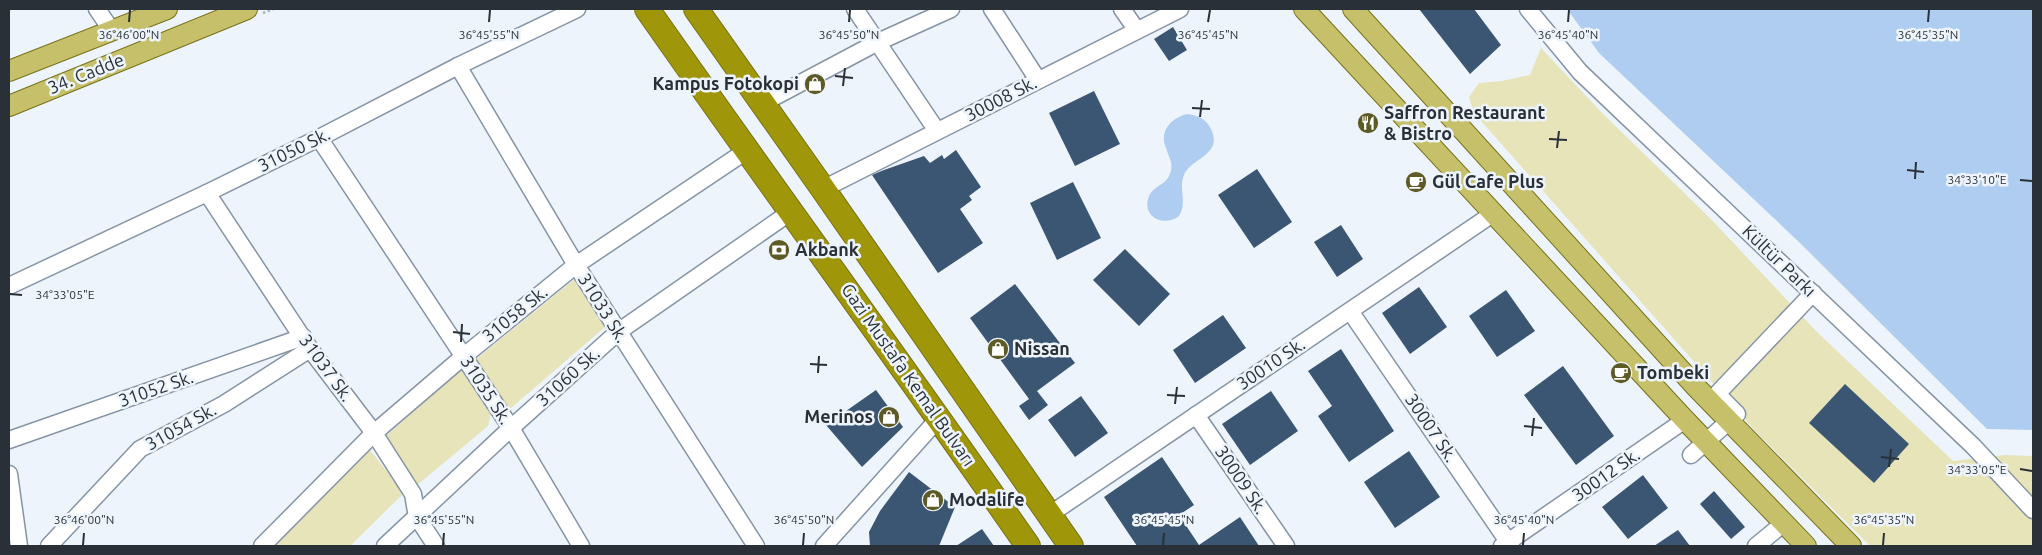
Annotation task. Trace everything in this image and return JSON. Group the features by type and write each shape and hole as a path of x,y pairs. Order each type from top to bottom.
{"highway":[{"name":"Gazi Mustafa Kemal Bulvarı","path":"647,9 1028,546"},
{"name":"Gazi Mustafa Kemal Bulvarı","path":"696,9 1071,546"}],"main road":[{"name":"34. Cadde","path":"9,72 167,9"},
{"name":"34. Cadde","path":"9,106 247,9"},
{"path":"1304,9 1686,420 1806,546"},
{"path":"1353,9 1729,422 1851,546"}],"street":[{"path":"97,9 112,31"},
{"name":"31050 Sk.","path":"9,286 207,193 458,66 577,9"},
{"path":"855,9 937,131"},
{"path":"763,103 878,42 951,9"},
{"path":"992,9 1038,80"},
{"path":"1122,9 1136,29"},
{"name":"30008 Sk.","path":"823,189 1136,29 1180,9"},
{"name":"Kültür Parkı","path":"1528,9 1580,72 1973,446 2033,510"},
{"name":"31033 Sk.","path":"458,66 576,265 756,546"},
{"name":"31035 Sk.","path":"319,138 511,428 581,546"},
{"name":"31058 Sk.","path":"262,546 374,433 464,356 576,265 746,151"},
{"name":"31037 Sk.","path":"207,193 307,343 374,433 413,494 417,517 436,546"},
{"name":"31060 Sk.","path":"385,546 511,428 618,332 792,211"},
{"name":"30010 Sk.","path":"1049,515 1494,214"},
{"path":"1691,456 1737,414 1717,394 1813,293"},
{"name":"30007 Sk.","path":"1350,311 1507,545"},
{"name":"31052 Sk.","path":"9,440 307,343"},
{"name":"31054 Sk.","path":"49,546 140,450 224,404 307,343"},
{"name":"30009 Sk.","path":"1196,415 1286,546"},
{"path":"824,546 939,418"},
{"name":"30012 Sk.","path":"1507,545 1686,420"},
{"path":"9,474 16,545"},
{"path":"1756,546 1784,523"}],"shaded area":[{"path":"1541,48 1602,113 1709,217 1817,332 1953,461 2005,455 2033,456 2033,546 1870,546 1758,434 1474,113 1469,97 1479,83 1502,81 1530,75"},
{"path":"576,278 604,320 604,328 511,408 505,407 475,360"},
{"path":"462,368 491,414 488,426 416,486 383,439"},
{"path":"370,450 404,493 350,546 273,546"}],"water":[{"path":"1567,9 2033,9 2033,430 1987,429 1800,243 1599,53"},
{"path":"1187,114 1206,121 1214,136 1213,144 1206,155 1188,169 1184,175 1182,180 1183,206 1179,216 1166,221 1160,220 1151,214 1147,203 1153,190 1166,181 1171,170 1171,161 1164,142 1165,131 1171,122"}],"building":[{"path":"1419,9 1474,9 1501,45 1470,74"},
{"path":"1173,27 1187,50 1169,61 1154,39"},
{"path":"1094,91 1120,144 1075,166 1049,113"},
{"path":"956,150 981,187 969,196 972,200 960,209 983,243 938,273 872,175 924,156 930,163 942,155 944,159"},
{"path":"1257,169 1292,222 1254,248 1218,195"},
{"path":"1073,182 1101,238 1057,260 1030,203"},
{"path":"1341,225 1363,259 1337,277 1314,242"},
{"path":"1125,249 1170,294 1139,326 1093,280"},
{"path":"1015,284 1075,363 1037,391 1048,405 1029,420 1019,406 1029,399 970,318"},
{"path":"1419,287 1447,327 1410,354 1382,313"},
{"path":"1506,290 1535,331 1497,357 1469,316"},
{"path":"1223,315 1246,348 1195,383 1173,350"},
{"path":"1341,349 1394,431 1349,462 1318,416 1332,406 1308,371"},
{"path":"1563,366 1614,436 1576,465 1524,395"},
{"path":"1845,384 1909,444 1874,483 1809,423"},
{"path":"876,390 903,427 862,467 826,425"},
{"path":"1271,391 1298,431 1250,465 1222,424"},
{"path":"1081,396 1108,433 1075,457 1048,420"},
{"path":"1409,451 1440,497 1395,528 1364,482"},
{"path":"1162,457 1194,505 1179,515 1199,545 1240,517 1259,546 1137,546 1104,497"},
{"path":"909,472 955,507 939,546 870,546 869,532 880,511"},
{"path":"1643,475 1668,508 1628,539 1602,507"},
{"path":"1714,491 1745,527 1731,539 1700,504"},
{"path":"982,529 994,546 956,546"},
{"path":"1678,530 1690,546 1654,546"}],"place":[{"name":"Kampus Fotokopi","path":"815,84"},
{"name":"Saffron Restaurant & Bistro","path":"1368,123"},
{"name":"Gül Cafe Plus","path":"1416,182"},
{"name":"Akbank","path":"779,250"},
{"name":"Nissan","path":"998,349"},
{"name":"Tombeki","path":"1621,373"},
{"name":"Merinos","path":"889,417"},
{"name":"Modalife","path":"933,500"}]}
